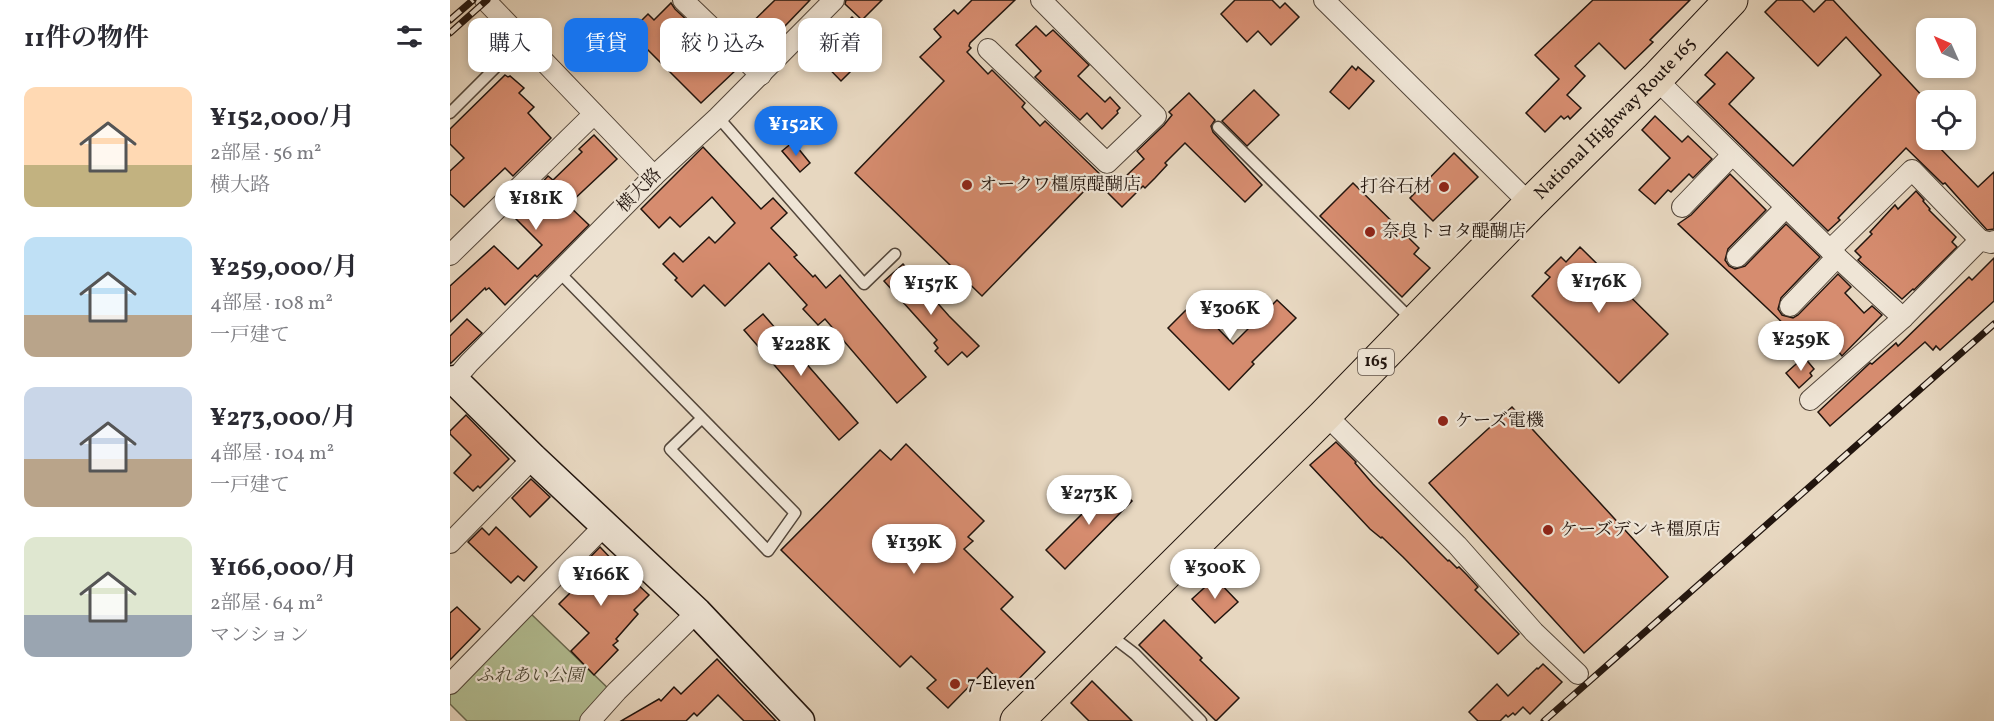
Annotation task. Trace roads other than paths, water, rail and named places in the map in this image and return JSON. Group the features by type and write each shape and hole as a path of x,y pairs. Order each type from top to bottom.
{"highway":[{"name":"National Highway Route 165","path":"1017,721 1324,416 1731,0"}],"street":[{"path":"485,0 502,18"},
{"path":"683,0 761,75"},
{"name":"横大路","path":"451,381 654,176 761,75 834,0"},
{"path":"988,49 1107,163 1156,116 1041,0"},
{"path":"1324,0 1530,204"},
{"path":"552,70 654,176"},
{"path":"1656,79 1834,254 1903,318"},
{"path":"450,255 594,114"},
{"path":"1682,207 1732,155"},
{"path":"1790,306 1834,254 1912,170 1987,241 1810,400"},
{"path":"1737,257 1786,207"},
{"path":"451,381 697,612 800,721"},
{"path":"1324,416 1335,424 1457,545 1534,632 1578,674"},
{"path":"450,543 533,459"},
{"path":"450,684 605,525"},
{"path":"590,721 697,612"}],"lane":[{"path":"450,113 491,72"},
{"path":"718,117 864,284 895,254"},
{"path":"1218,128 1415,323"},
{"path":"559,272 702,418 795,513 768,551 670,449 702,418"},
{"path":"1107,633 1135,654 1201,721"}],"railway":[{"path":"450,20 473,0"},
{"path":"450,33 487,0"},
{"path":"1544,721 1994,324"}],"place":[{"name":"オークワ橿原醍醐店","path":"967,185"},
{"name":"打谷石材","path":"1444,187"},
{"name":"奈良トヨタ醍醐店","path":"1370,232"},
{"name":"ケーズ電機","path":"1443,421"},
{"name":"ケーズデンキ橿原店","path":"1548,530"},
{"name":"7-Eleven","path":"955,684"}],"park label":[{"name":"ふれあい公園","path":"530,676"}]}
